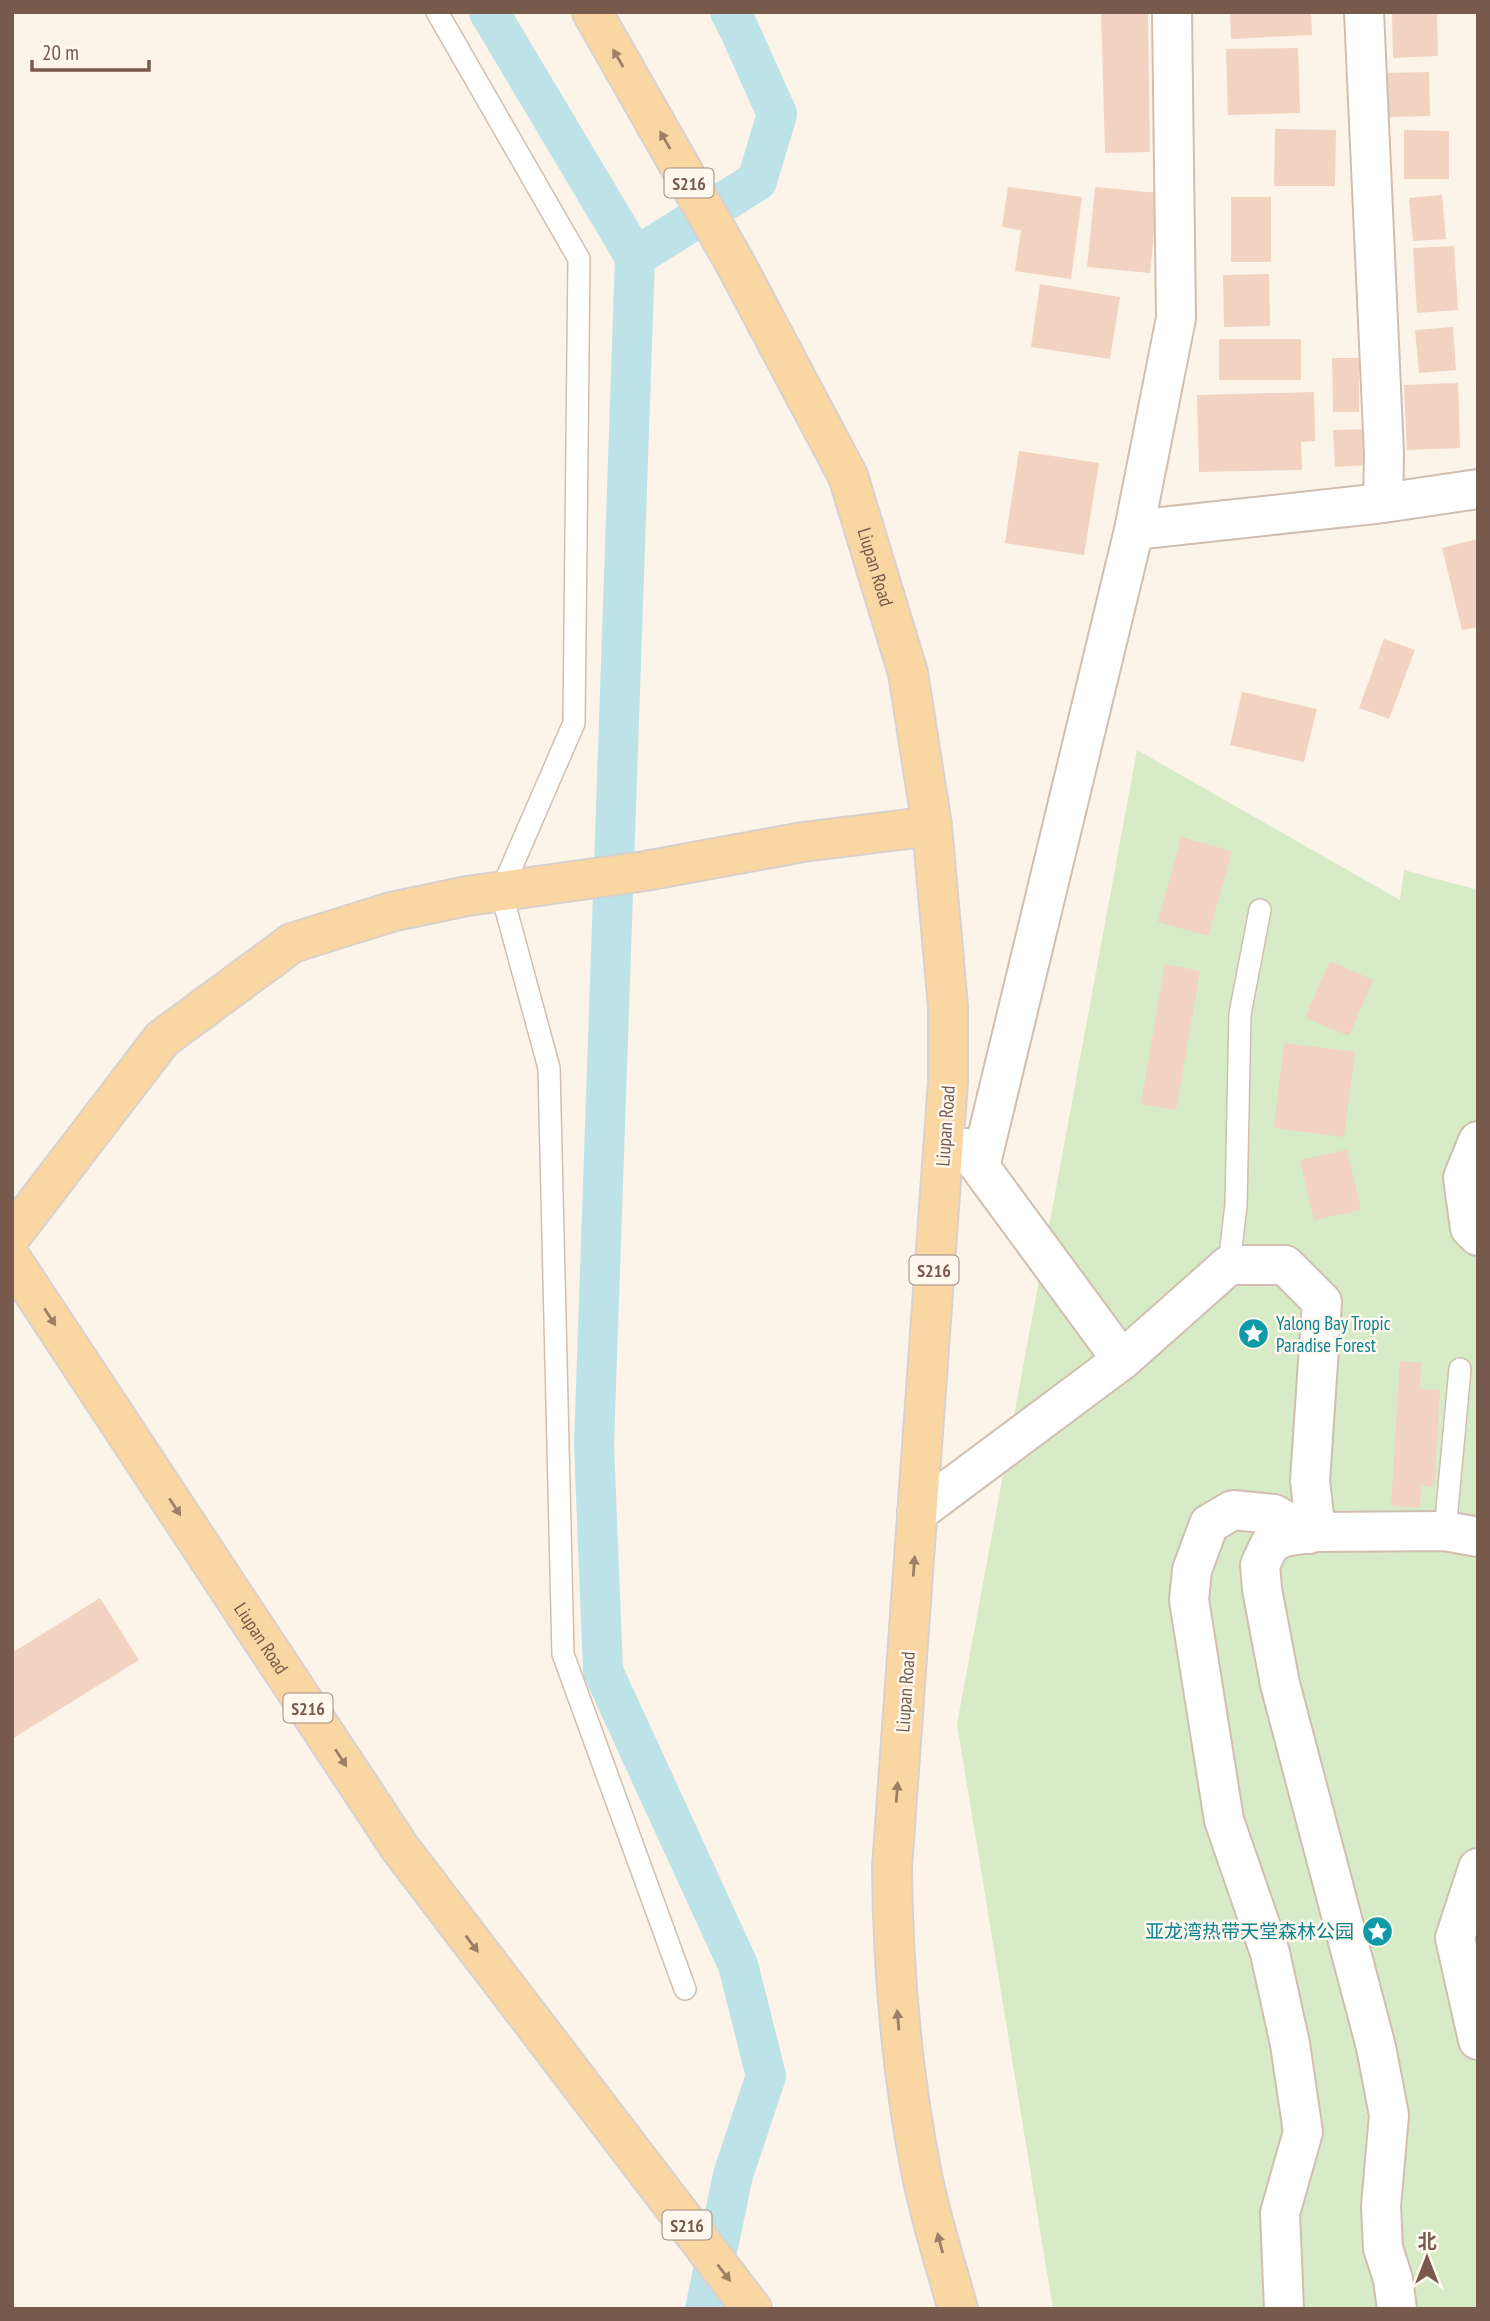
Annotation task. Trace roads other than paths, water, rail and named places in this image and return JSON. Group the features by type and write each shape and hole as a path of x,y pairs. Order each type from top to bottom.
{"main road":[{"name":"Liupan Road","path":"592,12 735,263 848,476 908,673 932,826 948,1007 948,1081 892,1868 893,1949 899,2025 910,2108 924,2183 958,2309"},
{"path":"12,1235 163,1039 292,943 391,912 517,889 645,871 803,842 932,826"},
{"name":"Liupan Road","path":"12,1260 400,1848 752,2309"}],"street":[{"path":"980,1167 1134,530 1176,318 1172,12"},
{"path":"1364,12 1384,454 1383,503"},
{"path":"1134,530 1383,503 1478,489"},
{"path":"945,1121 1122,1360"},
{"path":"1478,1141 1463,1178 1470,1228 1478,1236"},
{"path":"917,1513 1122,1360 1229,1265 1285,1265 1322,1302 1310,1481 1312,1533"},
{"path":"1284,2309 1280,2213 1303,2132 1290,2044 1270,1953 1224,1820 1189,1600 1192,1570 1209,1524 1233,1510 1274,1514 1312,1533"},
{"path":"1397,2309 1393,2279 1383,2248 1382,2220 1390,2115 1376,2047 1280,1684 1259,1564 1270,1544 1284,1538 1312,1533 1461,1534"},
{"path":"1478,1868 1455,1938 1478,2040"}],"lane":[{"path":"437,12 579,259 574,723 517,889 549,1068 563,1654 685,1989"},
{"path":"1229,1265 1236,1205 1240,1014 1260,910"},
{"path":"1460,1369 1461,1534"}],"waterway":[{"path":"489,12 635,257 594,1444 603,1671 738,1965 766,2076 733,2175 705,2309"},
{"path":"635,257 757,181 777,114 730,12"}],"place":[{"name":"Yalong Bay Tropic Paradise Forest","path":"1253,1334"},
{"name":"亚龙湾热带天堂森林公园","path":"1377,1931"}]}
